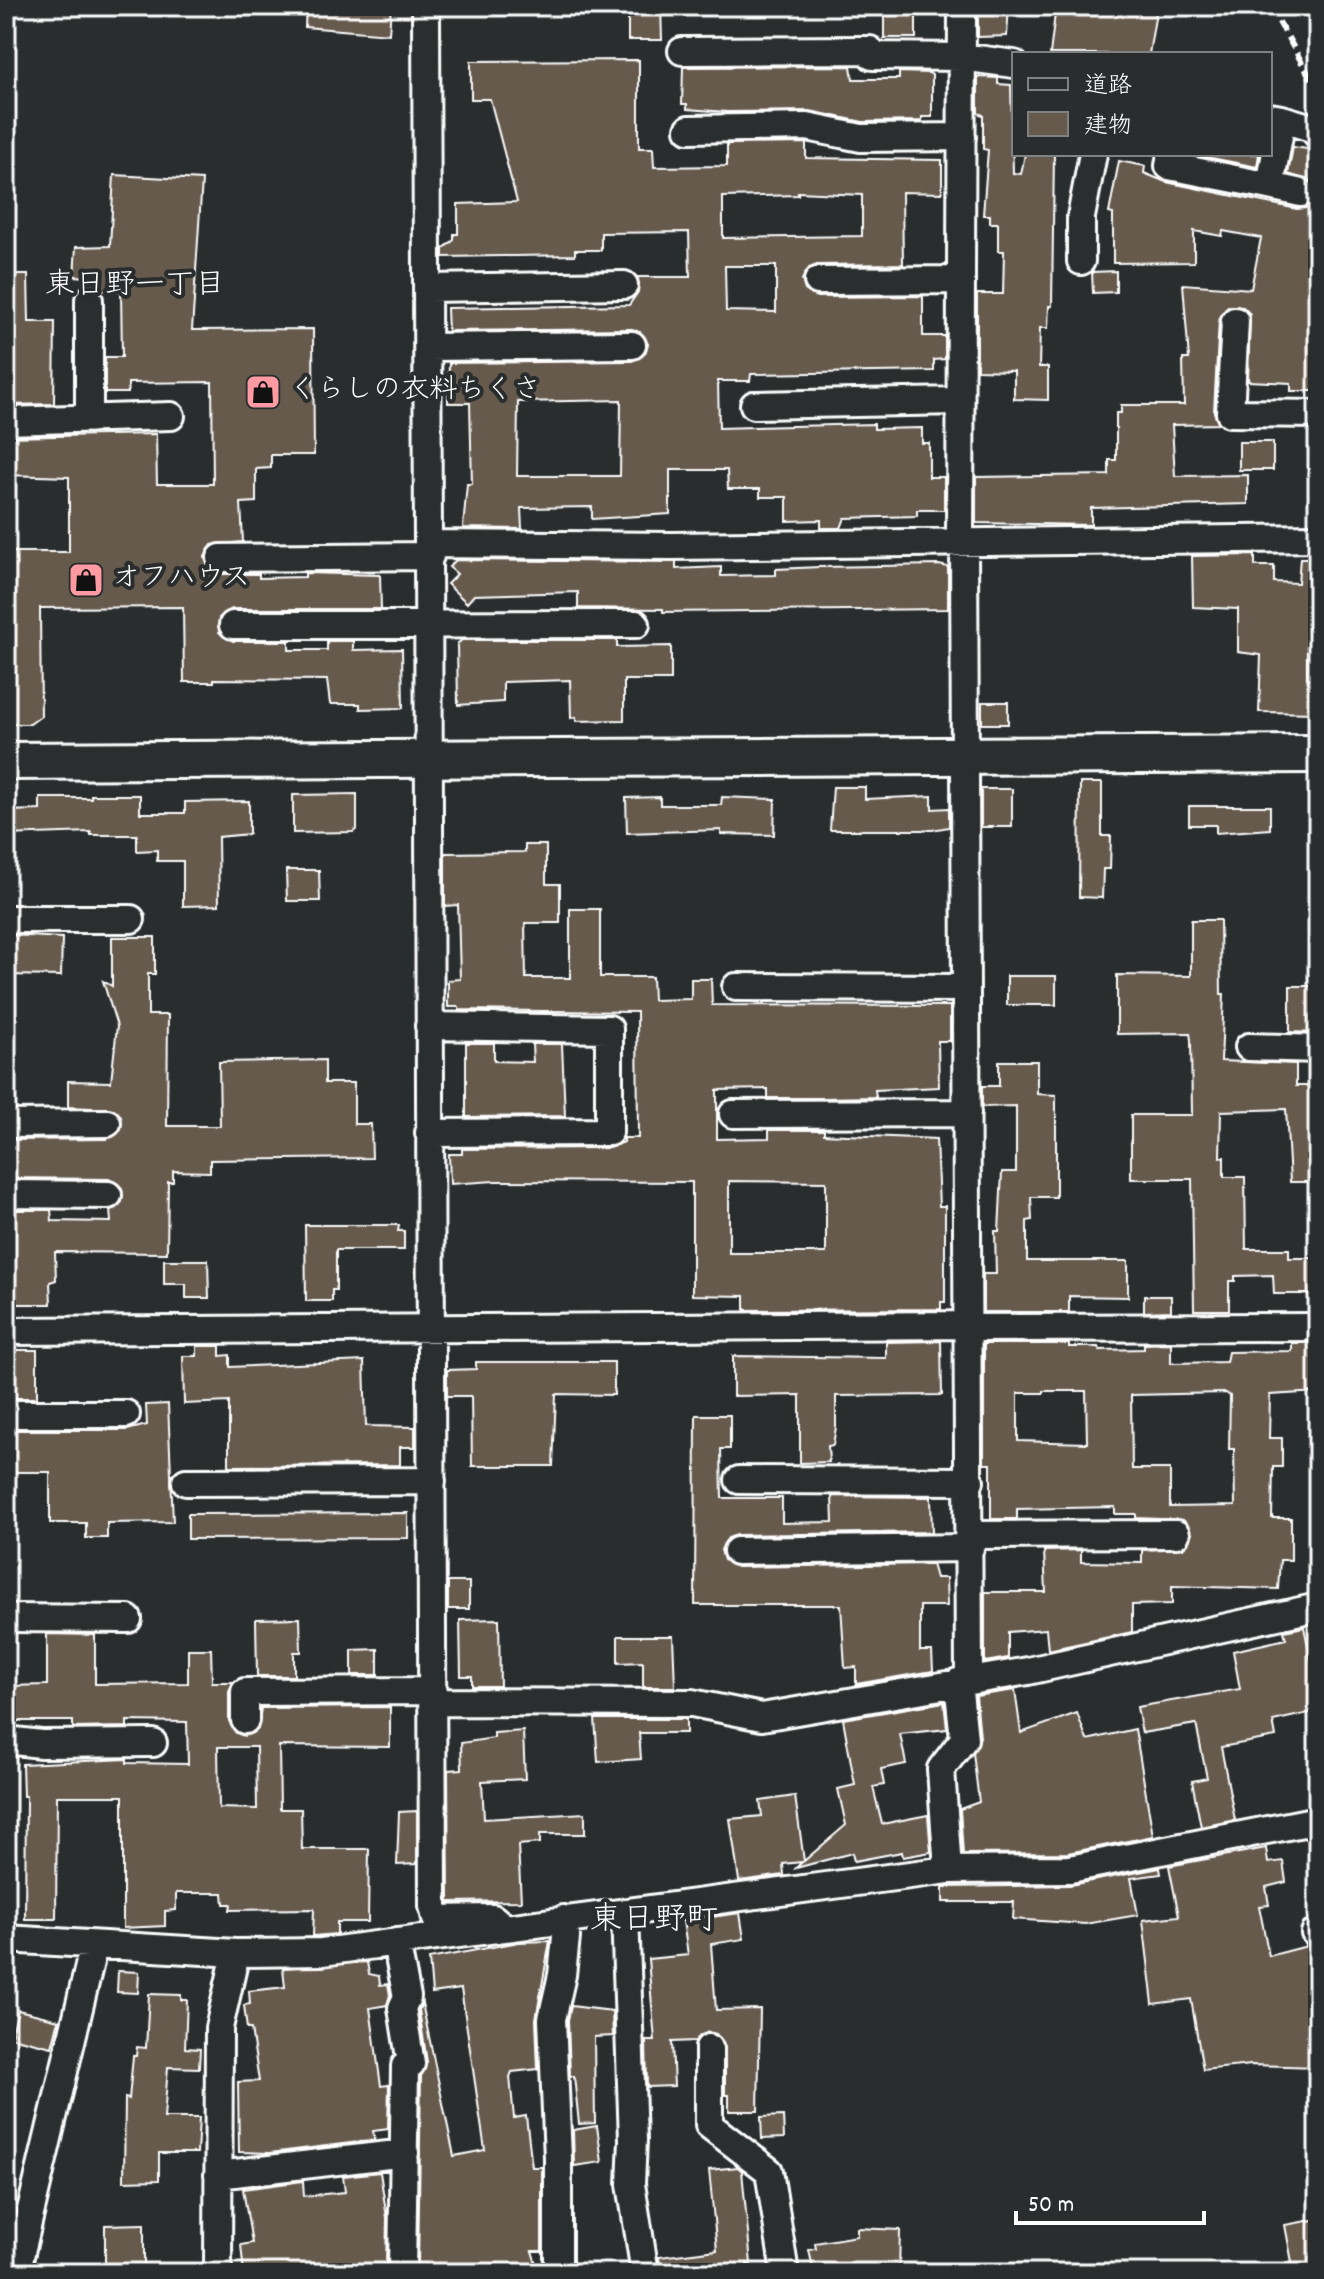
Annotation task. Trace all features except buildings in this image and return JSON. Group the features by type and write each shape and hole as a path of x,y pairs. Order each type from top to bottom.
{"street":[{"path":"426,6 430,550 431,1804 436,1919 493,1918 505,1928"},
{"path":"948,1870 941,1769 964,1739 971,1542 966,754 959,401 962,6"},
{"path":"682,51 870,50 872,56 962,57 1012,64"},
{"path":"1270,186 1276,118 1312,128 1318,135"},
{"path":"689,129 807,127 861,138 962,137"},
{"path":"1081,261 1081,217 1093,156"},
{"path":"1171,156 1169,166 1301,193"},
{"path":"818,281 959,280"},
{"path":"429,288 624,285"},
{"path":"89,300 89,419"},
{"path":"1235,321 1230,413 1318,414"},
{"path":"429,347 632,345"},
{"path":"754,405 959,401"},
{"path":"6,421 171,416"},
{"path":"221,558 430,550 1318,538"},
{"path":"233,625 636,624"},
{"path":"6,761 1318,754"},
{"path":"6,919 131,919"},
{"path":"736,987 966,988"},
{"path":"429,1026 609,1029 609,1132 429,1133"},
{"path":"1249,1047 1318,1049"},
{"path":"733,1114 967,1113"},
{"path":"6,1124 107,1123"},
{"path":"6,1194 108,1195"},
{"path":"6,1331 1318,1327"},
{"path":"6,1414 126,1414"},
{"path":"739,1480 970,1481"},
{"path":"186,1482 432,1481"},
{"path":"737,1551 1176,1534"},
{"path":"245,1720 245,1692 692,1703 762,1717 964,1682 1215,1632 1318,1607"},
{"path":"6,1618 128,1619"},
{"path":"6,1740 41,1744 153,1743"},
{"path":"6,1939 236,1953 322,1952 948,1870 1070,1869 1318,1820"},
{"path":"625,1913 633,2140 631,2184 645,2273"},
{"path":"558,2273 558,2158 552,2019 562,1975 566,1937 564,1919"},
{"path":"396,1942 407,1997 402,2008 411,2064 405,2066 402,2273"},
{"path":"16,2273 94,1945"},
{"path":"218,2273 219,2028 236,1953"},
{"path":"709,2048 709,2125 769,2171 785,2273"},
{"path":"218,2175 405,2153"}],"railway":[{"path":"1270,6 1318,91"}],"place":[{"name":"くらしの衣料ちくさ","path":"263,392"},
{"name":"オフハウス","path":"86,580"}],"district":[{"name":"東日野一丁目","path":"135,287"},
{"name":"東日野町","path":"654,1922"}]}
